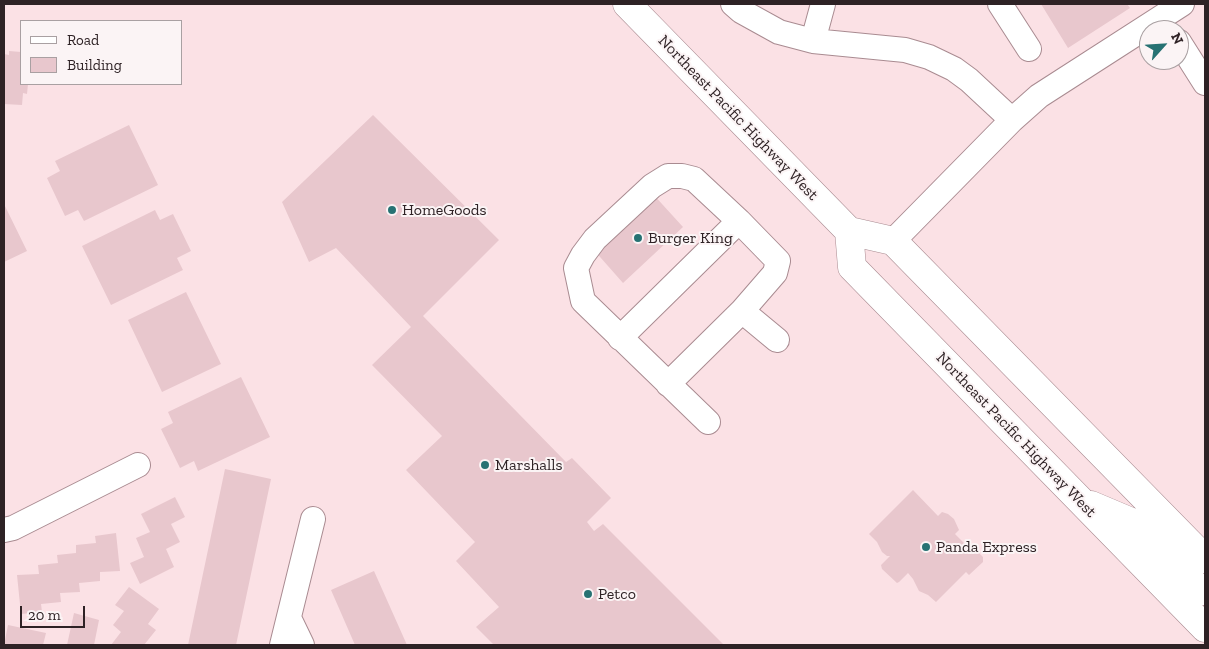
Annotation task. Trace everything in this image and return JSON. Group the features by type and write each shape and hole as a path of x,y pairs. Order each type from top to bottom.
{"highway":[{"name":"Northeast Pacific Highway West","path":"627,4 850,232 852,268 1205,628"},
{"path":"850,232 893,241 1205,560"},
{"path":"1080,500 1136,524 1197,587 1205,591"}],"street":[{"path":"733,4 741,11 779,32 813,41 905,50 929,57 954,69 969,80 1012,120"},
{"path":"813,41 823,4"},
{"path":"1000,4 1029,49"},
{"path":"893,241 1012,120 1039,96 1182,4"},
{"path":"1189,58 1205,83"},
{"path":"668,384 742,311 775,273 778,261 694,178 682,176 668,176 652,186 595,239 576,268 583,301 620,338 668,384 708,422"},
{"path":"620,338 739,221"},
{"path":"742,311 777,340"},
{"path":"4,530 13,528 138,466"},
{"path":"282,645 313,519"},
{"path":"289,618 302,645"}],"building":[{"path":"1041,4 1127,4 1130,8 1068,48"},
{"path":"9,51 20,52 20,85 28,85 27,94 23,93 22,105 4,104 4,54 9,55"},
{"path":"373,115 499,240 423,316 566,462 572,458 611,498 587,522 594,531 603,524 724,645 494,645 476,627 499,607 456,561 475,542 406,470 442,436 372,365 411,327 336,248 309,262 282,202"},
{"path":"129,125 158,185 84,221 78,210 65,216 47,178 60,171 55,161"},
{"name":"Burger King","path":"652,193 683,227 623,283 593,249"},
{"path":"4,204 27,251 4,262"},
{"path":"155,210 160,220 173,214 191,251 177,258 183,270 111,305 82,246"},
{"path":"186,292 221,364 162,392 128,320"},
{"path":"241,377 270,437 198,471 194,461 180,468 161,429 173,423 168,412"},
{"path":"225,469 271,479 236,645 188,645"},
{"name":"Panda Express","path":"913,490 938,516 942,512 954,519 959,530 955,534 967,546 970,544 983,557 983,562 969,575 966,572 936,602 928,595 919,591 908,573 897,583 882,569 881,565 890,556 882,552 877,542 869,534"},
{"path":"175,497 185,517 171,524 180,542 166,549 174,567 140,584 130,563 144,557 136,538 150,532 141,514"},
{"path":"116,533 120,571 100,572 100,581 79,583 80,592 60,593 61,602 41,604 42,612 21,614 17,575 39,574 38,565 58,563 57,555 76,553 76,545 96,543 95,536"},
{"path":"374,571 407,645 355,645 331,590"},
{"path":"129,587 159,609 148,624 156,630 144,645 111,645 121,632 113,625 124,611 115,605"},
{"path":"74,613 99,620 94,645 67,645"},
{"path":"8,625 46,633 43,645 4,645"}],"place":[{"name":"HomeGoods","path":"392,210"},
{"name":"Burger King","path":"638,238"},
{"name":"Marshalls","path":"485,465"},
{"name":"Panda Express","path":"926,547"},
{"name":"Petco","path":"588,594"}]}
